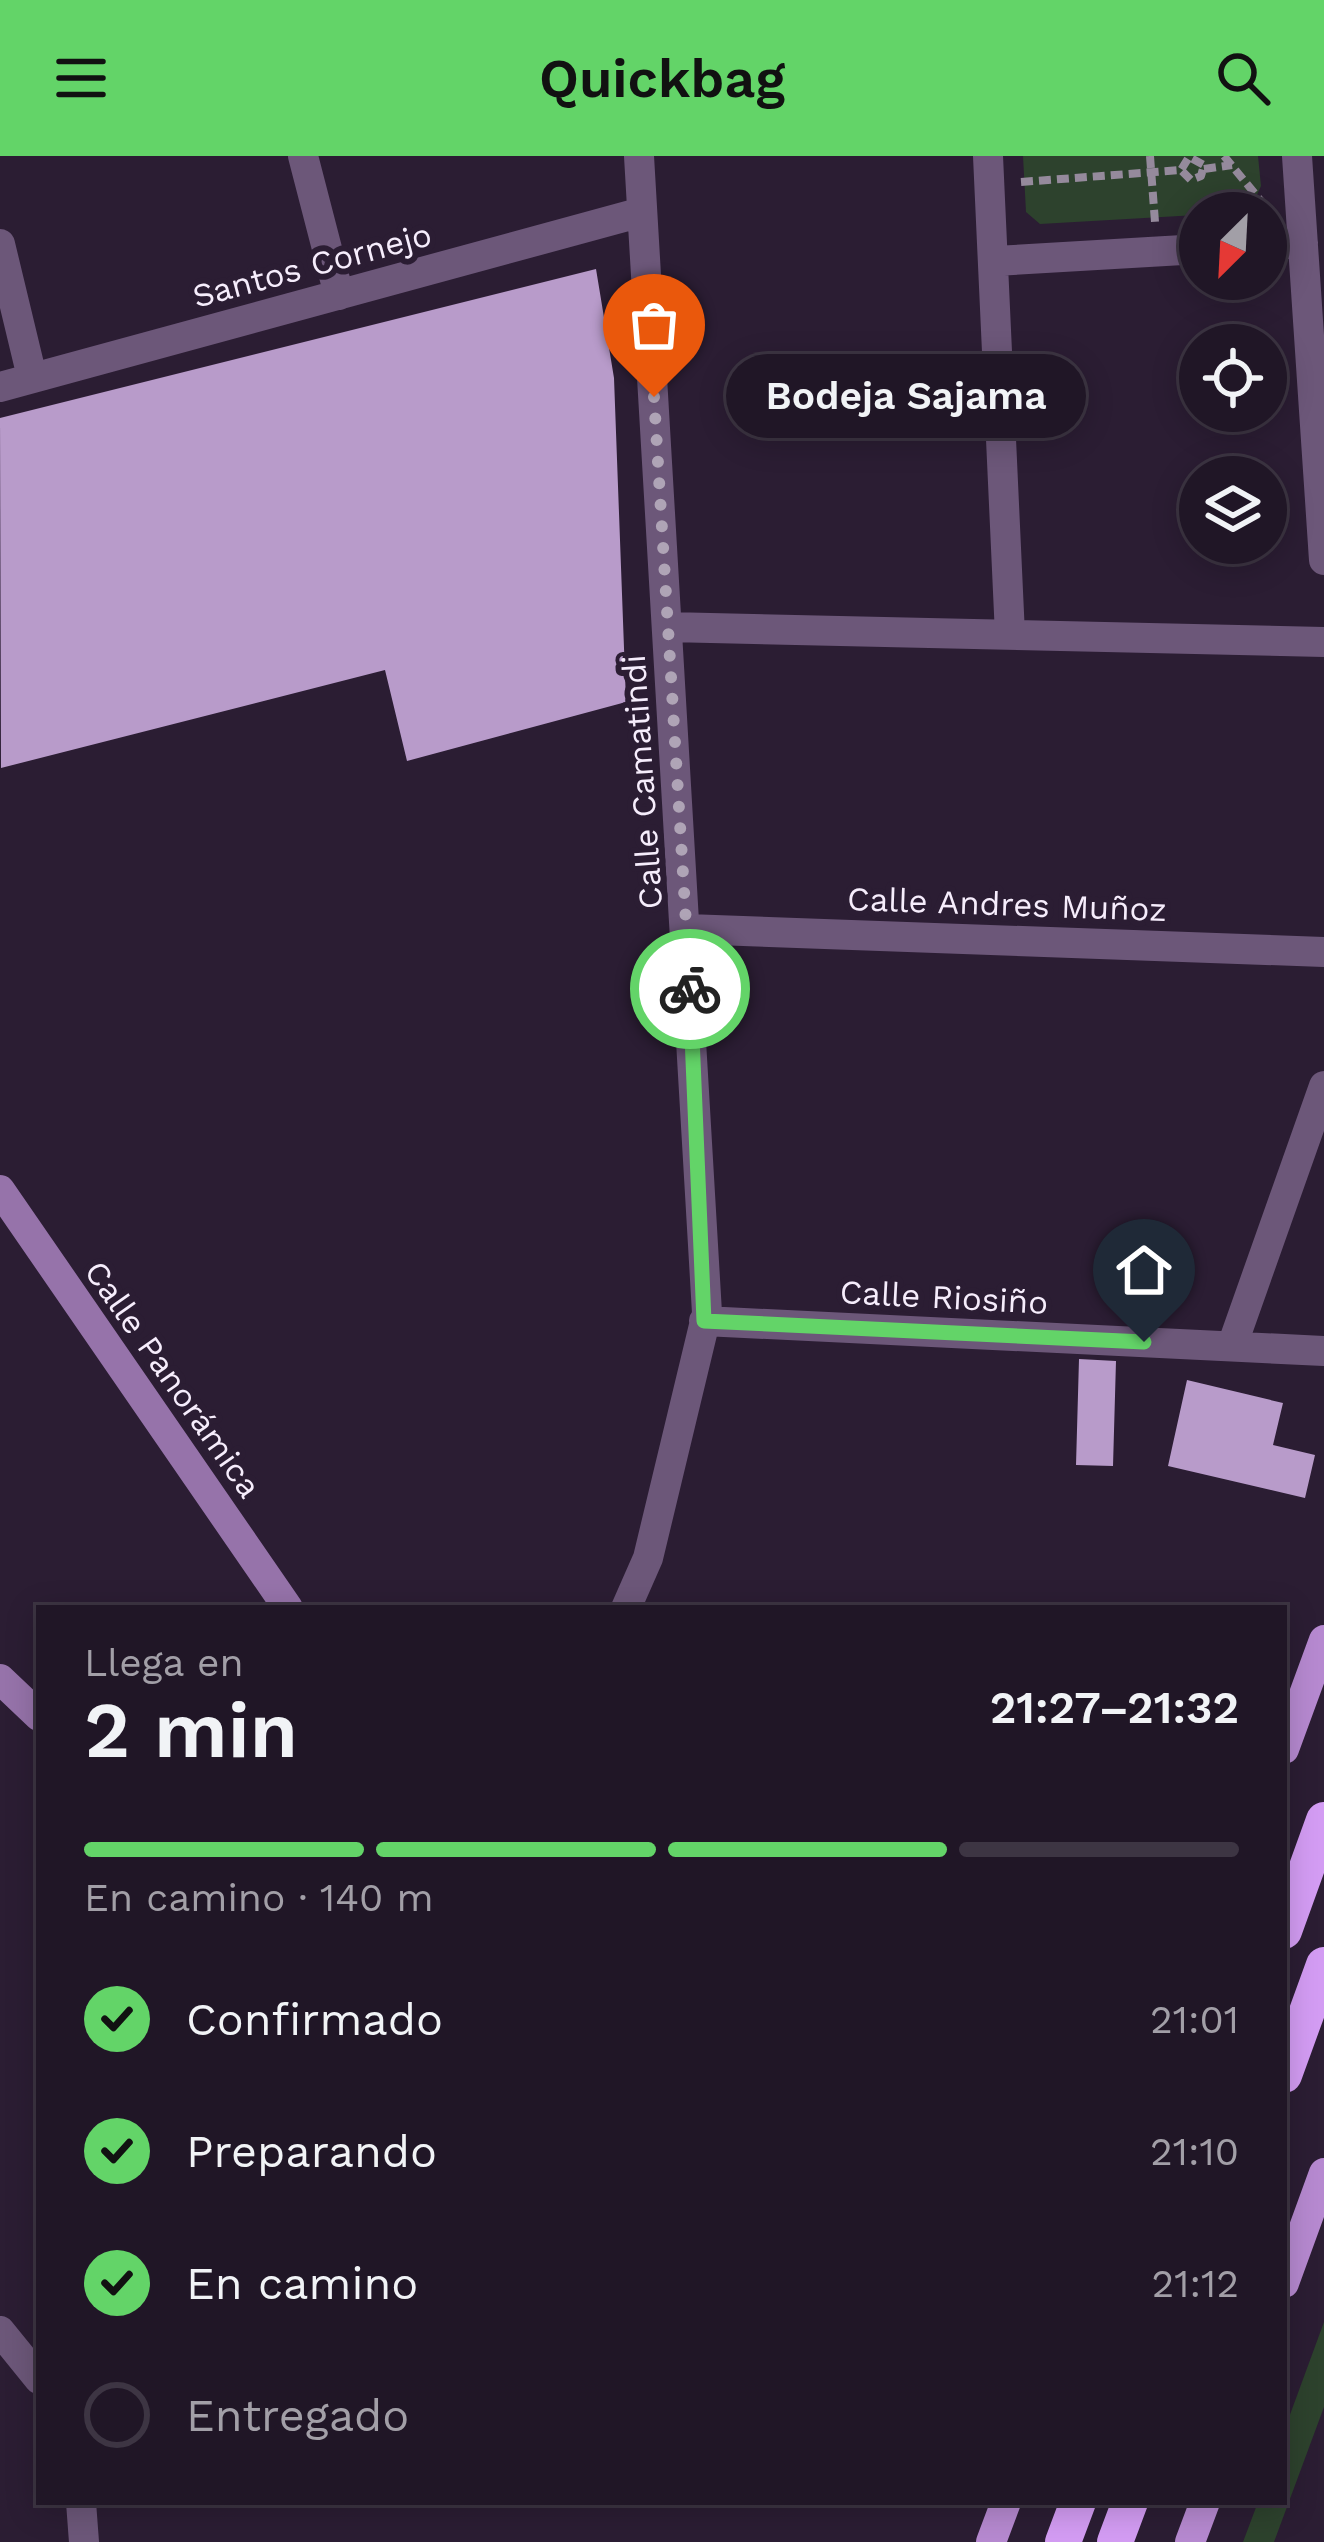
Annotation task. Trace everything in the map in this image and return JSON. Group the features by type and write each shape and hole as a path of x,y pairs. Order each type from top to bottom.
{"highway":[{"path":"1287,1922 1324,1820"},
{"path":"1287,2067 1324,1965"},
{"path":"1063,2542 1077,2505"},
{"path":"1115,2542 1129,2505"}],"main road":[{"path":"1287,1741 1324,1640"},
{"path":"1287,2275 1324,2173"},
{"path":"992,2542 1005,2505"},
{"path":"1190,2542 1204,2505"}],"street":[{"path":"303,156 339,295"},
{"name":"Calle Camatindi","path":"627,1605 648,1558 704,1321 687,928 638,156"},
{"path":"1297,156 1324,560"},
{"path":"1002,163 995,261 1010,635"},
{"name":"Santos Cornejo","path":"0,388 642,212"},
{"path":"1287,244 1304,243"},
{"path":"0,244 32,377"},
{"path":"995,261 1179,250"},
{"path":"668,628 1324,642"},
{"name":"Calle Andres Muñoz","path":"687,928 1324,952"},
{"path":"1232,1346 1324,1086"},
{"name":"Calle Panorámica","path":"0,1190 286,1605"},
{"name":"Calle Riosiño","path":"704,1321 1324,1351"},
{"path":"0,1679 36,1713"},
{"path":"0,2331 36,2375"},
{"path":"81,2505 84,2542"}],"path":[{"path":"1150,156 1155,224"},
{"path":"1017,183 1181,170 1192,156 1204,169"},
{"path":"1224,156 1254,192"},
{"path":"1002,163 1017,183 1018,200"},
{"path":"1181,170 1191,180 1204,169 1232,165"},
{"path":"1131,225 1178,222"}],"green space":[{"path":"1023,156 1258,156 1258,192 1179,192 1179,216 1040,224 1026,212"},
{"path":"1324,2322 1324,2407 1274,2542 1243,2542 1257,2505 1287,2505 1287,2423"}],"building":[{"path":"596,269 614,378 626,702 407,761 385,670 1,768 0,418"},
{"path":"1079,1359 1116,1361 1113,1466 1076,1465"},
{"path":"1187,1380 1283,1403 1273,1445 1315,1455 1305,1498 1168,1466"}],"way so far":[{"path":"654,397 690,989"}],"place":[{"name":"Bodeja Sajama","path":"654,397"}],"route":[{"path":"690,989 704,1321 1144,1342"}]}
